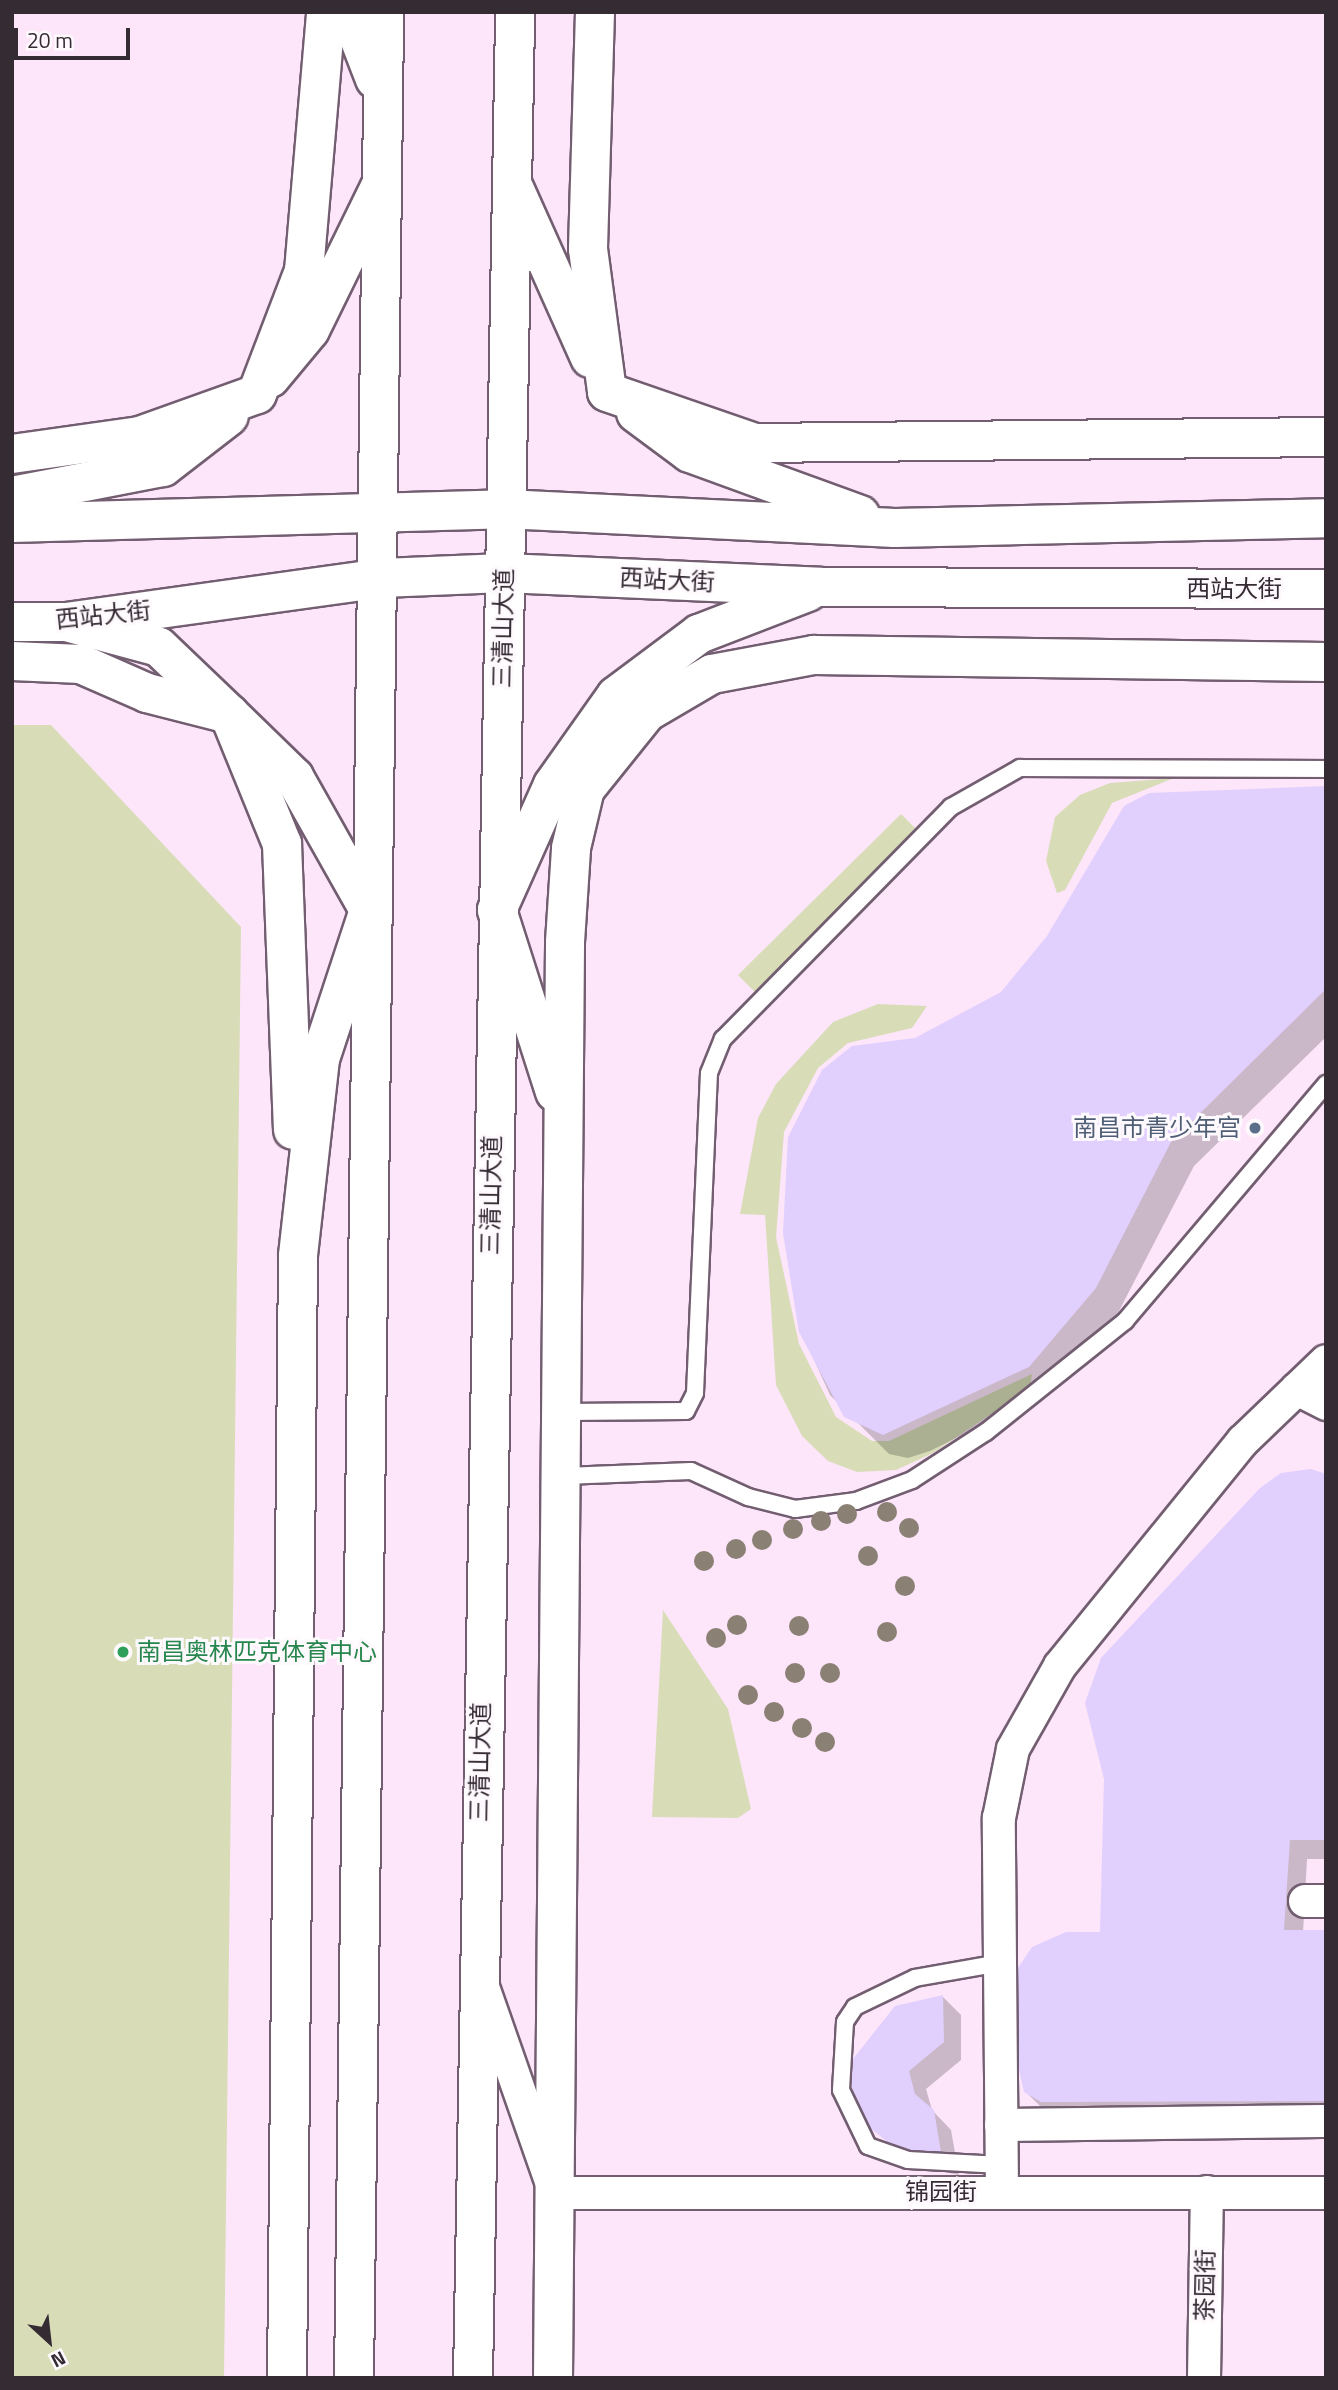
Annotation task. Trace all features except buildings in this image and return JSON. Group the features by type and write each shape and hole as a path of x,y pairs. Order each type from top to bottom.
{"main road":[{"path":"12,454 140,436 257,394 304,271 326,12"},
{"path":"349,12 382,95"},
{"path":"354,2378 369,910 382,578 379,517 380,187 384,12"},
{"path":"595,12 587,249 607,393"},
{"name":"三清山大道","path":"473,2378 477,1969 503,573 515,190 515,16"},
{"path":"12,496 163,467 257,394 310,330 380,187"},
{"path":"515,190 607,393 690,453 895,528"},
{"path":"607,393 755,443 1326,438"},
{"path":"12,523 379,517 505,509 895,528 1326,518"},
{"name":"西站大街","path":"12,622 66,622 382,578 503,573 821,587 1326,589"},
{"path":"567,1130 497,910 553,785 616,696 699,634 821,587"},
{"path":"66,622 159,648 229,714 293,777 369,910 320,1059 298,1256"},
{"path":"553,2378 571,848 585,789 647,712 712,674 814,655 1326,662"},
{"path":"12,661 81,664 147,692 229,714"},
{"path":"229,714 282,844 298,1256 287,2378"}],"street":[{"path":"1002,2179 999,1818 1013,1749 1060,1665 1243,1441 1326,1361"},
{"path":"1297,1389 1326,1404"},
{"path":"477,1969 555,2193"},
{"path":"1002,2125 1326,2121"},
{"name":"锦园街","path":"555,2193 1002,2179 1206,2192 1326,2193"},
{"name":"茶园街","path":"1204,2378 1206,2192"}],"lane":[{"path":"564,1412 686,1411 695,1393 709,1073 723,1039 950,807 1020,768 1326,769"},
{"path":"564,1476 691,1471 748,1497 795,1509 856,1501 912,1480 986,1432 1125,1321 1326,1084"},
{"path":"1000,1963 915,1978 855,2007 845,2022 842,2090 868,2147 908,2160 1002,2179"}],"green space":[{"name":"南昌奥林匹克体育中心","path":"12,725 51,725 241,927 224,2378 12,2378"},
{"path":"1174,778 1112,803 1065,890 1057,893 1046,861 1055,817 1080,795 1110,783"},
{"path":"901,814 921,834 758,995 738,975"},
{"path":"878,1004 927,1006 912,1028 848,1043 818,1068 784,1132 776,1237 799,1344 836,1417 872,1441 889,1441 1032,1374 1030,1388 933,1453 896,1470 857,1472 828,1461 802,1436 776,1385 765,1215 740,1214 758,1118 776,1084 833,1022"},
{"path":"663,1610 728,1709 751,1809 738,1818 652,1817"}],"place":[{"name":"南昌市青少年宫","path":"1255,1128"},
{"name":"南昌奥林匹克体育中心","path":"123,1652"}]}
